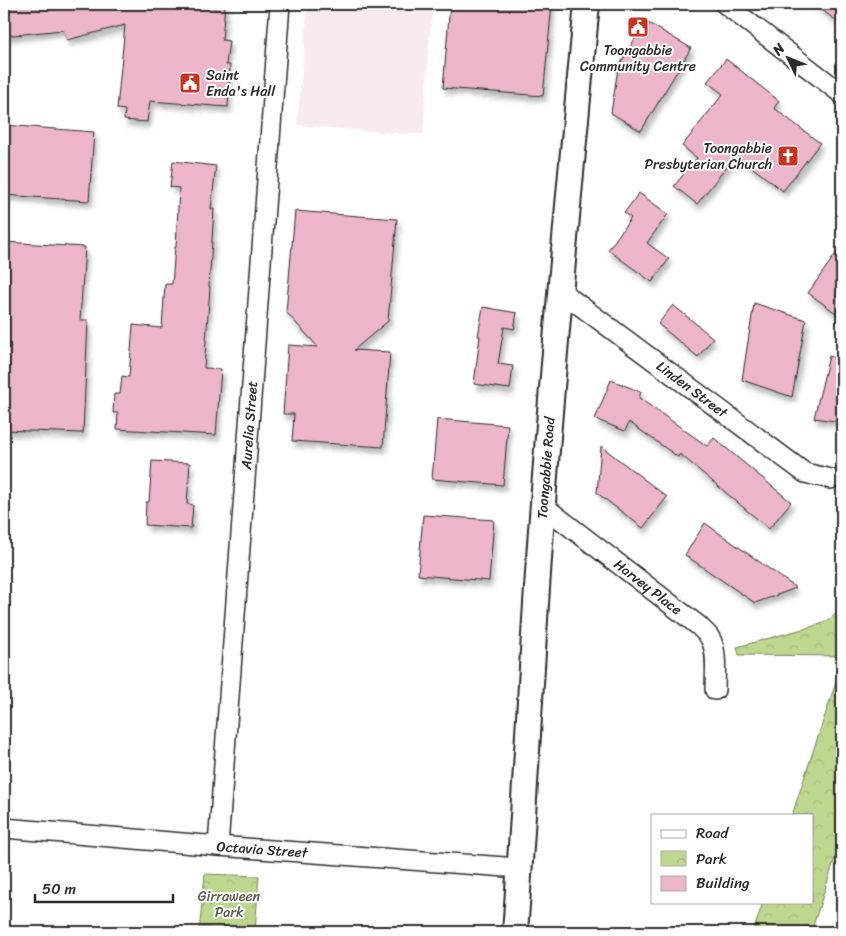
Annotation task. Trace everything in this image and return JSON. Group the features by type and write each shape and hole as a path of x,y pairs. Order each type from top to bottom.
{"main road":[{"name":"Toongabbie Road","path":"515,932 542,505 559,290 587,4"}],"street":[{"name":"Aurelia Street","path":"218,846 280,4"},
{"path":"725,4 842,94"},
{"name":"Linden Street","path":"559,290 805,473 831,479"},
{"name":"Harvey Place","path":"542,505 699,626 709,636 714,645 715,690"},
{"name":"Octavia Street","path":"4,828 520,868"}],"shaded area":[{"path":"308,4 434,4 430,31 423,134 297,125"}],"green space":[{"path":"842,601 842,656 739,655 737,647 821,624 839,610"},
{"path":"842,664 842,837 811,932 753,932 762,904 814,904 814,814 792,814"},
{"name":"Girraween Park","path":"205,874 259,876 255,932 199,932"}],"building":[{"path":"4,4 225,4 222,40 229,41 226,65 230,65 228,107 150,101 147,122 124,120 125,110 117,109 125,25 67,40 63,30 4,36"},
{"path":"450,4 552,4 543,96 443,88"},
{"path":"814,4 842,4 842,25"},
{"path":"645,21 691,48 641,131 611,113 618,68"},
{"path":"726,59 779,101 774,108 820,143 783,191 736,155 697,204 674,186 697,158 682,146 723,94 707,82"},
{"path":"4,125 94,132 89,201 4,195"},
{"path":"173,161 216,166 211,209 214,209 204,368 221,369 216,435 117,429 118,413 113,413 114,394 120,394 122,376 129,377 133,325 162,328 165,284 172,284 176,247 179,188 170,187"},
{"path":"639,193 668,214 647,243 669,259 652,282 608,250 631,218 624,213"},
{"path":"295,211 397,219 388,321 354,350 390,352 383,447 292,441 294,414 283,414 288,345 318,347 286,312"},
{"path":"4,242 85,247 80,320 88,320 83,433 4,430"},
{"path":"842,245 842,305 836,313 808,293"},
{"path":"754,303 806,320 792,397 742,380"},
{"path":"673,305 713,338 698,357 658,324"},
{"path":"483,307 517,313 514,329 504,327 498,364 513,366 510,389 474,384 480,336 478,336"},
{"path":"829,356 842,360 842,422 814,418"},
{"path":"611,380 641,392 639,398 707,446 714,438 791,502 769,529 680,454 678,457 629,422 625,431 595,419"},
{"path":"437,419 508,425 503,485 432,479"},
{"path":"601,446 667,497 643,528 597,493"},
{"path":"152,461 190,463 187,504 193,505 191,528 145,525 146,502 149,502"},
{"path":"423,515 494,520 489,581 418,575"},
{"path":"705,523 796,588 755,603 685,555"}],"place":[{"name":"Toongabbie Community Centre","path":"638,27"},
{"name":"Saint Enda's Hall","path":"190,83"},
{"name":"Toongabbie Presbyterian Church","path":"788,156"}]}
